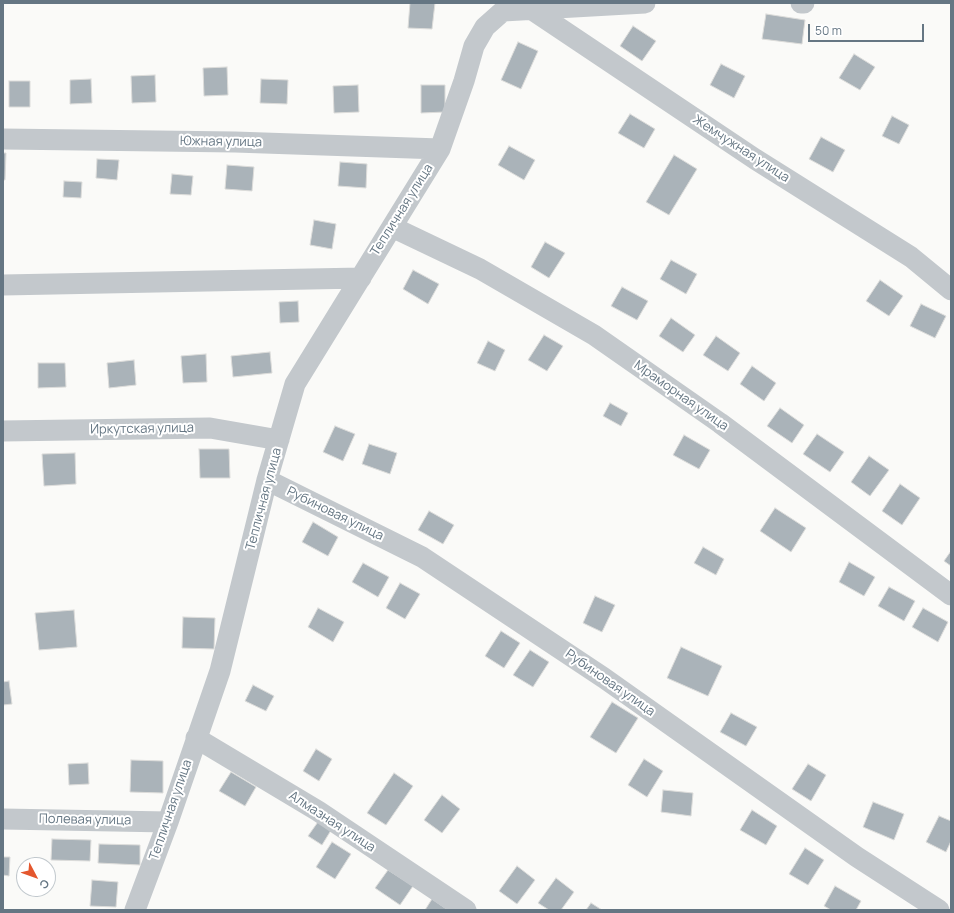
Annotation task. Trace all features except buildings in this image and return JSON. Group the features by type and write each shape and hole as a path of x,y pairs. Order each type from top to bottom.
{"street":[{"name":"Тепличная улица","path":"135,910 168,822 220,671 267,480 295,384 440,149 464,81 474,46 486,27 503,11 645,3"},
{"name":"Жемчужная улица","path":"531,9 755,159 911,257 951,290"},
{"name":"Южная улица","path":"3,140 235,142 440,149"},
{"name":"Мраморная улица","path":"392,227 480,269 594,335 720,423 951,595"},
{"path":"3,285 361,278"},
{"name":"Иркутская улица","path":"3,432 210,428 279,440"},
{"name":"Рубиновая улица","path":"267,480 422,557 604,678 857,857 938,910"},
{"name":"Алмазная улица","path":"196,738 318,811 466,910"},
{"name":"Полевая улица","path":"3,819 168,822"}]}
